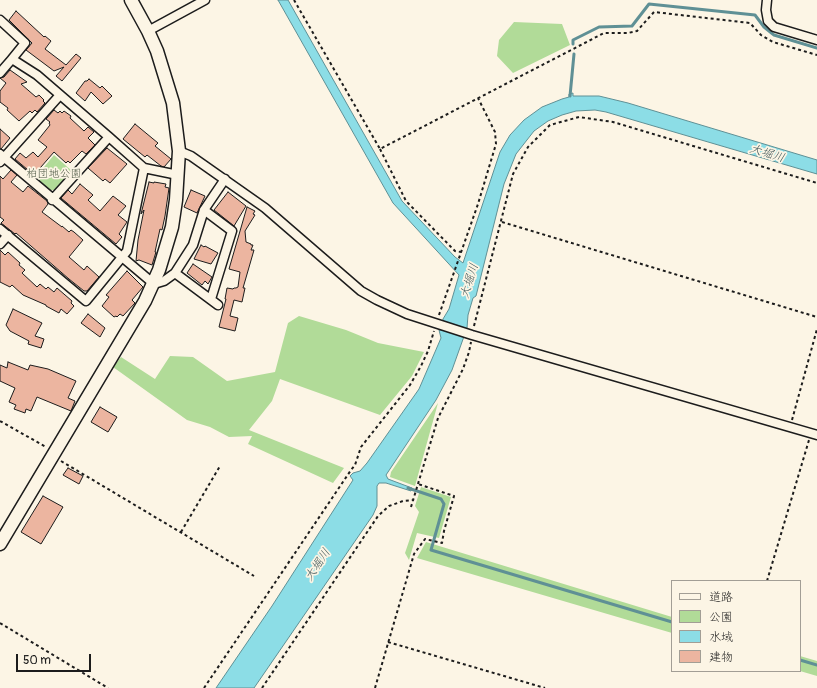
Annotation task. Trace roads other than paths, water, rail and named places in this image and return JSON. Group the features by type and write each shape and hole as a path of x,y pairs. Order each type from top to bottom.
{"street":[{"path":"0,544 110,361 154,284 165,255 174,221 179,151 174,103 163,68 148,31 131,0"},
{"path":"148,31 205,0"},
{"path":"768,0 766,10 768,21 774,27 817,40"},
{"path":"0,20 25,43 0,73"},
{"path":"12,59 36,75 144,168 178,175"},
{"path":"60,95 1,158 154,284"},
{"path":"52,200 109,137"},
{"path":"179,151 191,156 265,208 361,291 407,314 470,334 814,434"},
{"path":"0,229 86,301 127,251 144,168"},
{"path":"154,284 164,281 175,273 193,246 204,210 225,179"},
{"path":"204,210 232,231 211,299"},
{"path":"0,244 8,235"},
{"path":"175,273 218,305"}],"water":[{"name":"大堀川","path":"278,0 288,0 402,201 455,257 463,263 500,152 510,135 524,120 542,107 569,97 569,94 573,93 573,96 599,96 628,103 817,160 817,174 595,110 576,111 562,115 548,121 534,131 516,154 504,184 476,296 473,298 468,315 467,328 452,370 436,400 386,475 388,479 412,488 411,491 386,483 379,483 377,486 377,506 373,515 254,688 216,688 272,606 353,480 350,476 353,473 360,471 367,463 419,389 441,338 439,330 442,330 443,319 449,309 459,275 393,203"}],"waterway":[{"path":"573,44 573,40 599,27 632,26 649,4 755,15 764,27 774,35 817,48"},
{"path":"570,96 574,54"},
{"path":"408,488 441,499 444,504 431,550 671,622"},
{"path":"801,660 817,665"}],"park label":[{"name":"柏団地公園","path":"54,174"}]}
